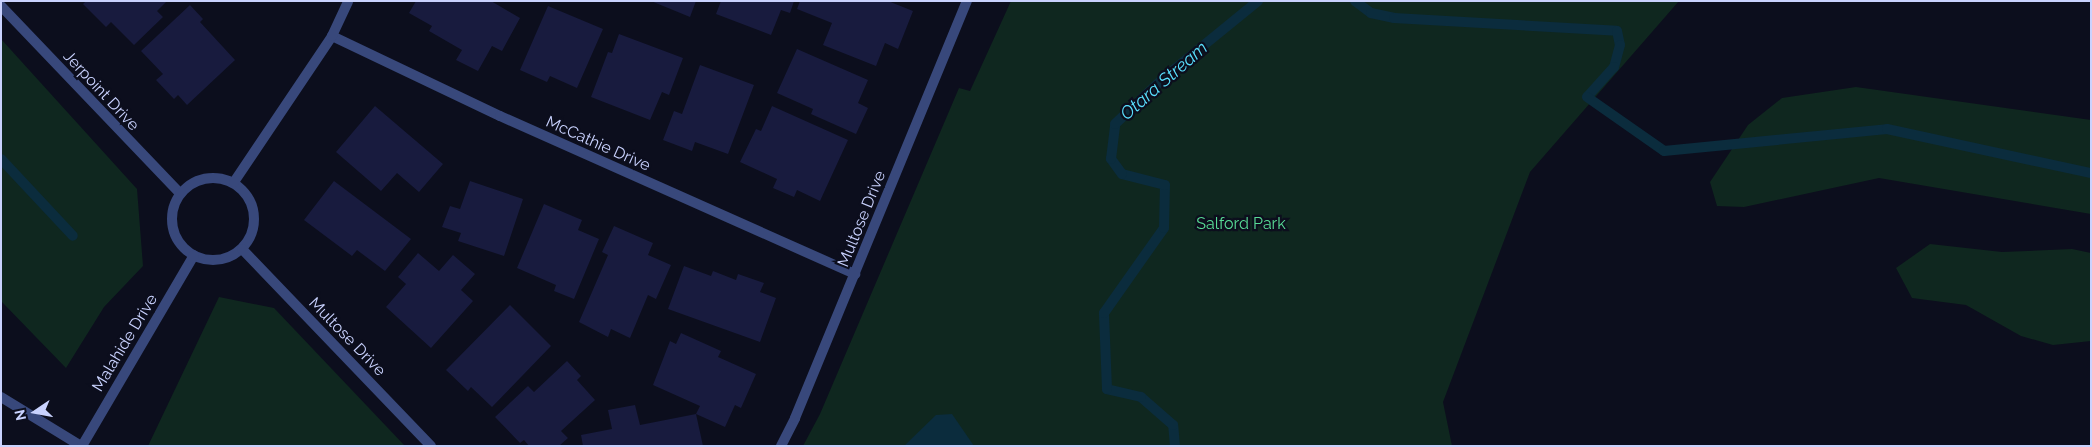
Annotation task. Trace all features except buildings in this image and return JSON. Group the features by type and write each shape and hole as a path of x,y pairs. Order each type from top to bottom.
{"street":[{"path":"234,182 332,36 348,1"},
{"name":"Multose Drive","path":"780,446 795,418 967,1"},
{"name":"Jerpoint Drive","path":"1,6 180,193"},
{"name":"McCathie Drive","path":"332,36 500,116 855,274"},
{"path":"207,177 234,182 249,196 254,209 253,232 242,249 222,260 206,260 194,255 178,240 172,226 172,214 180,193 193,182 207,177"},
{"name":"Multose Drive","path":"242,249 431,446"},
{"name":"Malahide Drive","path":"82,446 194,255"},
{"path":"1,397 82,446"}],"green space":[{"name":"Salford Park","path":"1011,1 1679,1 1530,172 1443,402 1452,446 803,446 820,414 959,88 970,91"},
{"path":"1,39 137,189 143,266 104,307 66,368 1,301"},
{"path":"1856,87 2091,120 2091,214 1879,178 1744,207 1717,206 1710,182 1748,125 1782,98"},
{"path":"1930,244 2002,252 2072,249 2091,253 2091,341 2053,345 2021,336 1966,305 1912,298 1896,268"},
{"path":"219,297 274,308 405,446 148,446"}],"water":[{"path":"952,414 974,446 904,446 936,415"}],"waterway":[{"name":"Otara Stream","path":"1175,446 1173,425 1141,397 1107,389 1104,313 1164,228 1165,185 1122,174 1111,159 1115,124 1166,76 1258,1"},
{"path":"1355,1 1371,13 1394,18 1617,31 1620,45 1614,67 1587,97 1664,151 1887,129 2091,173"},
{"name":"Otara Stream","path":"1,159 73,236"}]}
